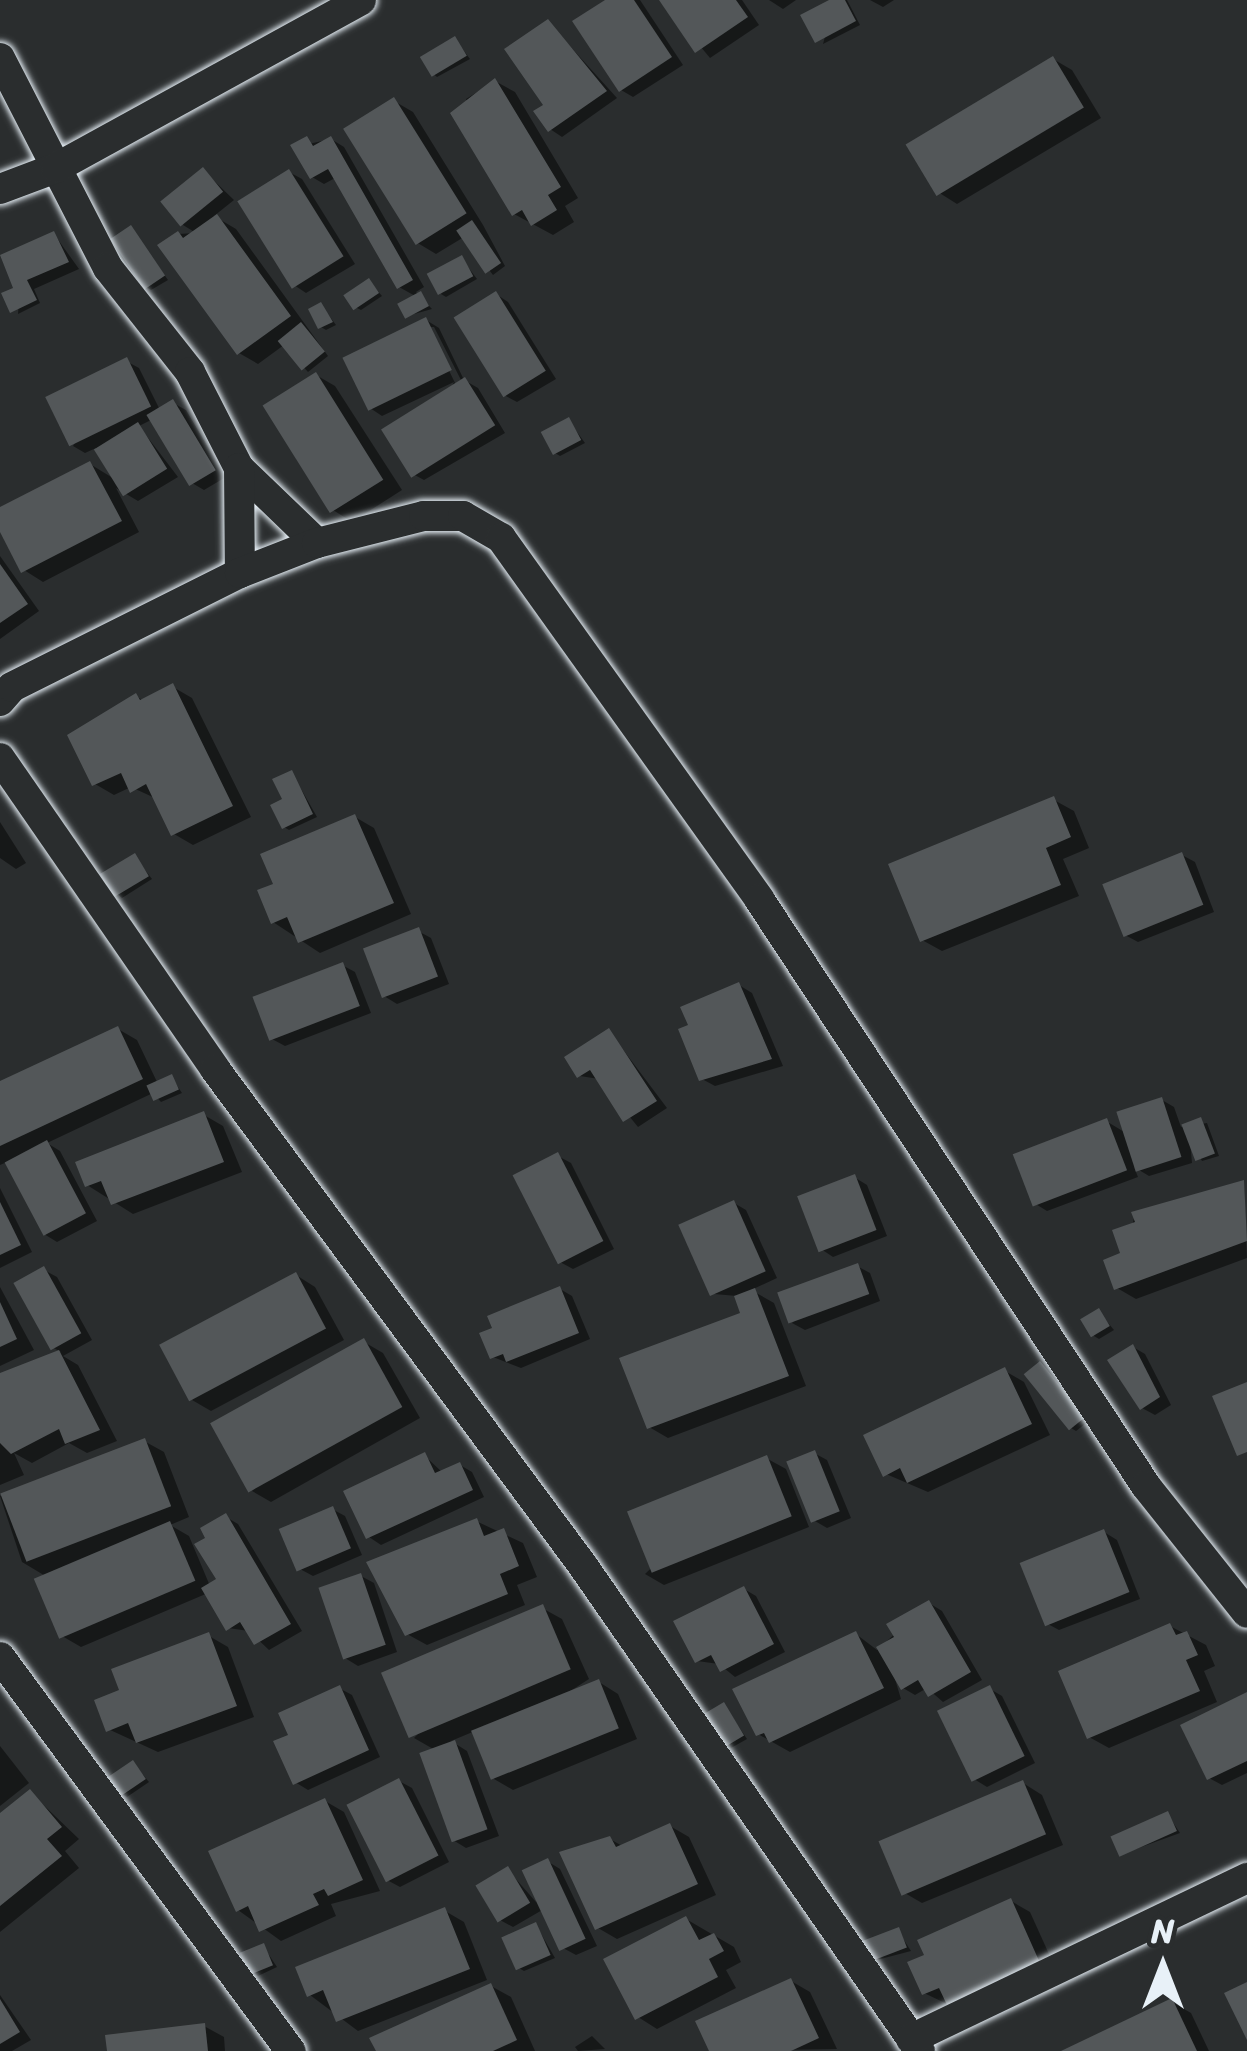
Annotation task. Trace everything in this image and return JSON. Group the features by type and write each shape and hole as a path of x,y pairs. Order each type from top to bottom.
{"street":[{"path":"0,189 56,168 362,0"},
{"path":"0,58 108,268 190,372 239,468 317,543"},
{"path":"239,468 240,573"},
{"path":"0,701 12,687 240,573 317,543 424,516 463,516 501,538 759,899 1146,1486 1247,1613"},
{"path":"0,758 215,1070 594,1582 915,2045 1247,1878"},
{"path":"0,1657 291,2051"}],"building":[{"path":"605,0 634,0 672,57 619,92 572,21"},
{"path":"659,0 736,0 748,17 695,53"},
{"path":"829,0 845,0 856,21 815,43 800,15"},
{"path":"548,19 607,91 548,132 533,111 543,105 504,49"},
{"path":"455,36 467,56 432,77 420,57"},
{"path":"1053,56 1084,107 936,196 906,145"},
{"path":"495,78 561,187 548,195 557,210 531,226 522,210 512,216 450,113"},
{"path":"394,97 467,213 416,245 343,129"},
{"path":"307,136 313,146 331,136 413,280 397,289 328,169 310,179 290,145"},
{"path":"203,167 223,192 180,226 160,202"},
{"path":"289,169 344,256 292,289 237,201"},
{"path":"217,214 291,316 237,355 157,245 178,231 183,238"},
{"path":"472,220 501,263 485,274 456,231"},
{"path":"131,225 165,276 144,290 110,239"},
{"path":"54,231 69,262 27,280 37,300 10,313 1,293 13,288 0,255"},
{"path":"462,255 473,276 438,295 427,274"},
{"path":"369,278 379,293 353,310 343,295"},
{"path":"421,291 429,306 405,319 397,304"},
{"path":"496,291 546,371 503,397 454,317"},
{"path":"321,302 333,322 318,329 308,309"},
{"path":"426,317 452,370 368,411 342,358"},
{"path":"301,322 325,352 302,370 278,341"},
{"path":"127,357 151,406 69,446 45,397"},
{"path":"316,372 383,480 330,513 263,405"},
{"path":"465,377 495,425 411,478 381,429"},
{"path":"173,399 216,470 189,486 146,415"},
{"path":"569,417 581,440 553,455 541,432"},
{"path":"138,422 167,469 123,496 94,450"},
{"path":"90,461 122,521 21,573 0,532 0,507"},
{"path":"0,564 28,604 0,623"},
{"path":"173,683 233,806 171,836 146,784 130,793 121,773 92,786 67,735 136,693 140,700"},
{"path":"292,770 313,814 282,829 270,805 282,799 272,779"},
{"path":"1054,796 1071,837 1046,848 1061,885 920,942 888,864"},
{"path":"355,814 394,903 298,943 287,917 271,924 257,890 273,884 260,854"},
{"path":"1182,852 1203,905 1124,937 1102,884"},
{"path":"135,853 149,876 114,897 100,874"},
{"path":"419,927 438,976 382,998 363,949"},
{"path":"343,962 360,1006 269,1041 252,997"},
{"path":"739,982 772,1059 699,1081 678,1029 688,1025 680,1007"},
{"path":"118,1026 143,1079 0,1146 0,1081"},
{"path":"609,1028 657,1101 623,1122 590,1070 577,1078 564,1057"},
{"path":"172,1074 179,1090 153,1101 146,1085"},
{"path":"1162,1097 1181,1157 1136,1172 1116,1112"},
{"path":"204,1111 224,1162 111,1205 101,1181 85,1187 75,1162"},
{"path":"1201,1117 1215,1153 1195,1161 1181,1125"},
{"path":"1107,1118 1127,1170 1033,1206 1013,1154"},
{"path":"47,1140 86,1213 44,1236 5,1163"},
{"path":"558,1152 603,1241 558,1264 513,1175"},
{"path":"855,1174 877,1230 819,1252 797,1196"},
{"path":"1244,1180 1247,1241 1114,1290 1103,1260 1120,1253 1112,1230 1135,1222 1131,1212"},
{"path":"734,1200 766,1271 710,1296 678,1225"},
{"path":"0,1202 21,1245 0,1255"},
{"path":"858,1263 869,1294 788,1323 777,1292"},
{"path":"44,1266 81,1333 51,1350 13,1283"},
{"path":"296,1272 326,1329 189,1401 159,1345"},
{"path":"560,1286 579,1333 506,1362 503,1354 490,1359 479,1333 492,1328 487,1316"},
{"path":"755,1288 789,1376 647,1429 619,1358 740,1313 734,1296"},
{"path":"0,1302 17,1339 0,1347"},
{"path":"1099,1308 1110,1326 1091,1337 1080,1319"},
{"path":"364,1338 402,1407 248,1492 210,1423"},
{"path":"1133,1344 1160,1397 1140,1410 1107,1360"},
{"path":"59,1350 100,1430 65,1444 59,1429 11,1454 0,1443 0,1373"},
{"path":"1040,1361 1085,1417 1069,1430 1024,1374"},
{"path":"1005,1367 1032,1424 907,1483 900,1468 883,1477 863,1435"},
{"path":"1247,1382 1247,1452 1237,1456 1212,1396"},
{"path":"145,1438 171,1506 26,1562 0,1494"},
{"path":"815,1450 840,1511 811,1523 786,1462"},
{"path":"425,1452 435,1473 460,1462 473,1490 366,1539 343,1491"},
{"path":"767,1455 792,1516 652,1573 627,1512"},
{"path":"333,1506 351,1548 297,1571 279,1529"},
{"path":"226,1513 291,1624 254,1645 240,1622 226,1631 201,1588 216,1579 194,1544 205,1538 200,1528"},
{"path":"477,1518 484,1536 504,1528 519,1566 500,1574 508,1594 405,1636 366,1562"},
{"path":"170,1521 195,1581 59,1639 34,1579"},
{"path":"1104,1529 1129,1592 1045,1626 1020,1563"},
{"path":"361,1573 386,1645 343,1660 318,1588"},
{"path":"744,1586 774,1644 720,1672 711,1655 695,1663 673,1621"},
{"path":"929,1600 971,1672 928,1697 918,1680 901,1690 876,1647 894,1637 886,1624"},
{"path":"543,1604 571,1669 409,1738 381,1673"},
{"path":"1170,1623 1176,1635 1187,1631 1198,1655 1186,1660 1200,1691 1087,1739 1058,1671"},
{"path":"856,1631 884,1688 769,1743 764,1733 756,1736 732,1689"},
{"path":"209,1632 237,1706 136,1743 128,1723 106,1732 94,1700 119,1690 111,1669"},
{"path":"599,1679 619,1728 491,1780 471,1731"},
{"path":"340,1685 369,1750 293,1785 273,1741 288,1735 278,1713"},
{"path":"990,1685 1025,1756 972,1782 937,1711"},
{"path":"1247,1692 1247,1761 1207,1780 1180,1725"},
{"path":"724,1702 744,1735 724,1748 703,1714"},
{"path":"455,1740 487,1829 452,1842 419,1753"},
{"path":"133,1760 146,1779 119,1797 106,1778"},
{"path":"399,1778 438,1856 386,1882 346,1805"},
{"path":"1023,1780 1046,1834 902,1896 878,1841"},
{"path":"30,1789 62,1827 47,1839 62,1856 0,1906 0,1813"},
{"path":"325,1798 363,1880 328,1896 324,1889 313,1894 319,1905 259,1932 248,1906 236,1912 208,1851"},
{"path":"1168,1811 1177,1831 1119,1857 1110,1837"},
{"path":"670,1823 698,1884 595,1930 559,1852 610,1836 616,1847"},
{"path":"548,1858 586,1939 559,1951 522,1870"},
{"path":"508,1866 530,1903 498,1922 475,1886"},
{"path":"1011,1898 1040,1963 947,2005 939,1988 922,1995 907,1962 924,1955 917,1940"},
{"path":"445,1907 470,1969 336,2022 323,1990 307,1997 295,1967"},
{"path":"686,1916 699,1940 714,1933 724,1951 709,1959 718,1977 635,2020 603,1959"},
{"path":"536,1922 551,1955 516,1970 501,1937"},
{"path":"899,1927 907,1948 870,1962 862,1941"},
{"path":"264,1943 273,1965 249,1975 240,1953"},
{"path":"791,1978 819,2038 791,2051 709,2051 695,2021"},
{"path":"1247,1982 1247,2040 1224,1993"},
{"path":"491,1983 517,2040 493,2051 376,2051 369,2038"},
{"path":"1172,1998 1197,2051 1061,2051"},
{"path":"0,1999 20,2032 0,2044"},
{"path":"205,2023 208,2051 107,2051 105,2035"}]}
